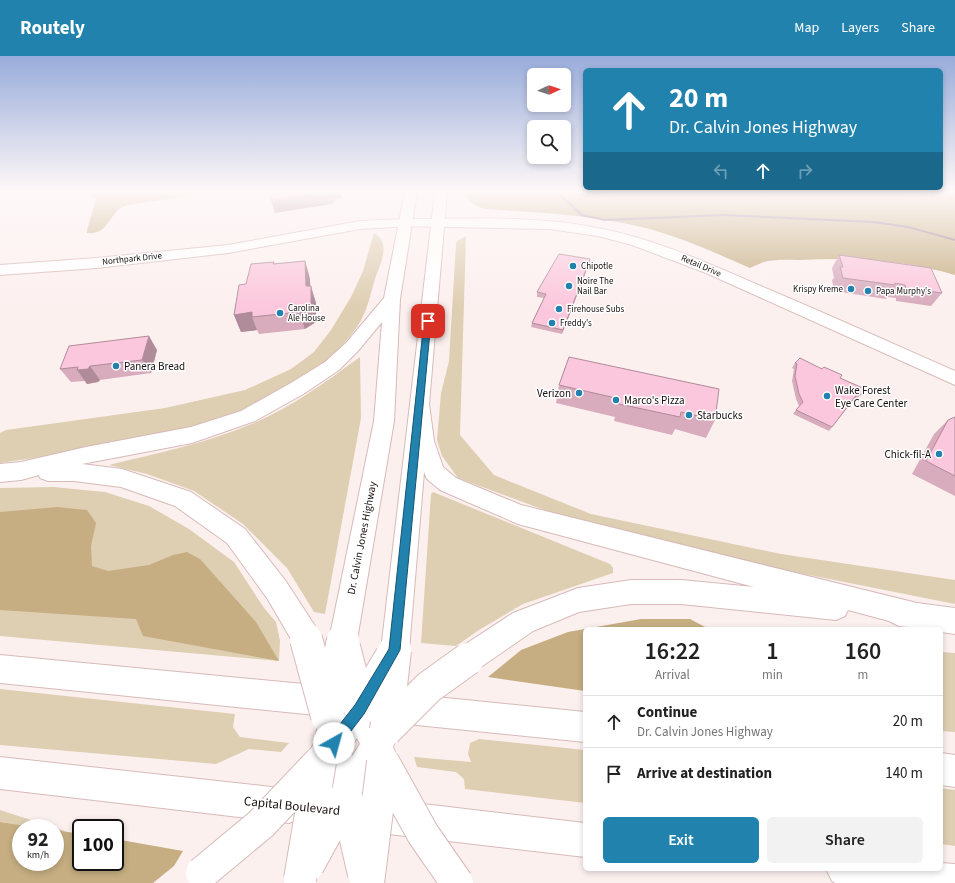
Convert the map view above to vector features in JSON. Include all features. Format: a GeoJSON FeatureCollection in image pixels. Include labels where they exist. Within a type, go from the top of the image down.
{"type":"FeatureCollection","features":[{"type":"Feature","properties":{"kind":"main road","name":"Northpark Drive"},"geometry":{"type":"LineString","coordinates":[[0,270],[96,263],[228,249],[334,231]]}},
{"type":"Feature","properties":{"kind":"main road","name":"Dr. Calvin Jones Highway"},"geometry":{"type":"LineString","coordinates":[[300,881],[327,740],[343,640],[384,421],[392,299],[404,231]]}},
{"type":"Feature","properties":{"kind":"main road"},"geometry":{"type":"LineString","coordinates":[[367,883],[382,746],[395,650],[430,293],[438,231]]}},
{"type":"Feature","properties":{"kind":"main road","name":"Retail Drive"},"geometry":{"type":"LineString","coordinates":[[587,231],[639,241],[680,257],[955,379]]}},
{"type":"Feature","properties":{"kind":"main road"},"geometry":{"type":"LineString","coordinates":[[10,472],[86,455],[192,435],[248,416],[298,388],[332,366],[352,347],[392,299]]}},
{"type":"Feature","properties":{"kind":"main road"},"geometry":{"type":"LineString","coordinates":[[420,405],[423,441],[429,462],[435,473],[448,484],[518,514],[765,578],[913,614]]}},
{"type":"Feature","properties":{"kind":"main road"},"geometry":{"type":"LineString","coordinates":[[10,472],[74,472],[122,478],[183,499],[236,536],[276,589],[304,636],[327,740],[346,796],[367,883]]}},
{"type":"Feature","properties":{"kind":"main road"},"geometry":{"type":"LineString","coordinates":[[300,881],[346,796],[382,746],[429,687],[523,622],[578,600],[631,592],[681,592],[913,614],[955,621]]}},
{"type":"Feature","properties":{"kind":"main road"},"geometry":{"type":"LineString","coordinates":[[343,640],[360,709],[382,746],[423,834],[457,883]]}},
{"type":"Feature","properties":{"kind":"main road"},"geometry":{"type":"LineString","coordinates":[[195,878],[260,824],[327,740],[360,709],[395,650]]}},
{"type":"Feature","properties":{"kind":"main road"},"geometry":{"type":"LineString","coordinates":[[0,669],[583,727]]}},
{"type":"Feature","properties":{"kind":"main road"},"geometry":{"type":"LineString","coordinates":[[943,769],[955,771]]}},
{"type":"Feature","properties":{"kind":"main road","name":"Capital Boulevard"},"geometry":{"type":"LineString","coordinates":[[0,773],[583,840]]}},
{"type":"Feature","properties":{"kind":"main road"},"geometry":{"type":"LineString","coordinates":[[861,871],[955,882]]}},
{"type":"Feature","properties":{"kind":"shaded area"},"geometry":{"type":"Polygon","coordinates":[[[87,231],[100,231],[93,233],[87,233],[87,231]]]}},
{"type":"Feature","properties":{"kind":"shaded area"},"geometry":{"type":"Polygon","coordinates":[[[655,231],[955,231],[955,275],[917,266],[859,259],[777,260],[764,262],[750,268],[719,254],[655,231]]]}},
{"type":"Feature","properties":{"kind":"shaded area"},"geometry":{"type":"Polygon","coordinates":[[[374,233],[379,237],[384,248],[382,260],[363,316],[356,329],[340,348],[308,376],[270,399],[227,417],[182,431],[134,442],[0,463],[0,433],[6,430],[165,408],[245,390],[291,369],[314,352],[331,330],[351,297],[363,271],[374,233]]]}},
{"type":"Feature","properties":{"kind":"shaded area"},"geometry":{"type":"Polygon","coordinates":[[[466,236],[460,435],[494,475],[591,514],[781,554],[955,580],[955,604],[794,572],[745,568],[585,525],[458,478],[442,456],[437,440],[441,393],[449,361],[456,244],[457,241],[466,236]]]}},
{"type":"Feature","properties":{"kind":"shaded area"},"geometry":{"type":"Polygon","coordinates":[[[360,357],[361,418],[325,614],[314,612],[287,568],[243,524],[194,491],[147,474],[109,465],[201,442],[237,430],[268,417],[296,401],[360,357]]]}},
{"type":"Feature","properties":{"kind":"shaded area"},"geometry":{"type":"Polygon","coordinates":[[[53,487],[105,492],[149,506],[189,529],[234,562],[264,608],[276,622],[280,641],[279,661],[0,636],[0,488],[53,487]]]}},
{"type":"Feature","properties":{"kind":"shaded area"},"geometry":{"type":"Polygon","coordinates":[[[433,492],[610,564],[613,568],[613,573],[523,604],[479,630],[456,646],[421,643],[431,494],[433,492]]]}},
{"type":"Feature","properties":{"kind":"shaded area"},"geometry":{"type":"Polygon","coordinates":[[[57,507],[87,510],[96,523],[91,546],[92,566],[108,571],[149,565],[173,555],[187,552],[200,559],[256,622],[279,661],[143,636],[136,619],[0,610],[0,512],[57,507]]]}},
{"type":"Feature","properties":{"kind":"shaded area"},"geometry":{"type":"Polygon","coordinates":[[[641,619],[690,619],[705,627],[596,627],[641,619]]]}},
{"type":"Feature","properties":{"kind":"shaded area"},"geometry":{"type":"Polygon","coordinates":[[[583,629],[583,691],[488,677],[521,650],[568,632],[583,629]]]}},
{"type":"Feature","properties":{"kind":"shaded area"},"geometry":{"type":"Polygon","coordinates":[[[943,652],[955,653],[955,732],[943,731],[943,652]]]}},
{"type":"Feature","properties":{"kind":"shaded area"},"geometry":{"type":"Polygon","coordinates":[[[0,689],[235,714],[233,727],[240,737],[289,743],[281,752],[249,749],[216,764],[0,745],[0,689]]]}},
{"type":"Feature","properties":{"kind":"shaded area"},"geometry":{"type":"Polygon","coordinates":[[[479,739],[583,750],[583,803],[465,789],[464,779],[456,772],[417,767],[414,757],[471,762],[468,754],[470,743],[479,739]]]}},
{"type":"Feature","properties":{"kind":"shaded area"},"geometry":{"type":"Polygon","coordinates":[[[943,788],[955,790],[955,846],[943,844],[943,788]]]}},
{"type":"Feature","properties":{"kind":"shaded area"},"geometry":{"type":"Polygon","coordinates":[[[0,810],[28,819],[12,819],[12,824],[0,822],[0,810]]]}},
{"type":"Feature","properties":{"kind":"shaded area"},"geometry":{"type":"Polygon","coordinates":[[[0,822],[12,824],[12,871],[64,871],[64,831],[72,833],[72,871],[124,871],[124,841],[183,851],[174,866],[153,883],[0,883],[0,822]]]}},
{"type":"Feature","properties":{"kind":"building"},"geometry":{"type":"Polygon","coordinates":[[[559,254],[590,259],[563,330],[532,323],[546,294],[537,292],[559,254]]]}},
{"type":"Feature","properties":{"kind":"building"},"geometry":{"type":"Polygon","coordinates":[[[839,255],[931,268],[942,293],[906,288],[905,285],[895,283],[895,285],[843,278],[840,267],[843,267],[839,255]]]}},
{"type":"Feature","properties":{"kind":"building"},"geometry":{"type":"Polygon","coordinates":[[[305,261],[306,286],[311,286],[311,305],[299,312],[252,317],[252,312],[234,315],[239,285],[246,284],[251,264],[274,262],[273,264],[305,261]]]}},
{"type":"Feature","properties":{"kind":"building"},"geometry":{"type":"Polygon","coordinates":[[[149,336],[142,360],[90,366],[88,369],[77,370],[78,367],[60,369],[69,346],[149,336]]]}},
{"type":"Feature","properties":{"kind":"building"},"geometry":{"type":"Polygon","coordinates":[[[569,357],[719,389],[715,420],[681,412],[680,417],[619,404],[620,399],[559,385],[569,357]]]}},
{"type":"Feature","properties":{"kind":"building","name":"Wake Forest Eye Care Center"},"geometry":{"type":"Polygon","coordinates":[[[800,358],[822,369],[824,367],[842,375],[840,378],[865,389],[861,395],[858,393],[832,427],[796,410],[803,402],[799,394],[795,376],[797,364],[795,363],[800,358]]]}},
{"type":"Feature","properties":{"kind":"building"},"geometry":{"type":"Polygon","coordinates":[[[955,417],[955,476],[926,461],[948,420],[955,417]]]}},
{"type":"Feature","properties":{"kind":"waterway"},"geometry":{"type":"LineString","coordinates":[[921,231],[955,240]]}},
{"type":"Feature","properties":{"kind":"place","name":"Chipotle"},"geometry":{"type":"Point","coordinates":[573,266]}},
{"type":"Feature","properties":{"kind":"place","name":"Noire The Nail Bar"},"geometry":{"type":"Point","coordinates":[569,286]}},
{"type":"Feature","properties":{"kind":"place","name":"Krispy Kreme"},"geometry":{"type":"Point","coordinates":[851,289]}},
{"type":"Feature","properties":{"kind":"place","name":"Papa Murphy's"},"geometry":{"type":"Point","coordinates":[868,291]}},
{"type":"Feature","properties":{"kind":"place","name":"Firehouse Subs"},"geometry":{"type":"Point","coordinates":[559,309]}},
{"type":"Feature","properties":{"kind":"place","name":"Carolina Ale House"},"geometry":{"type":"Point","coordinates":[280,313]}},
{"type":"Feature","properties":{"kind":"place","name":"Freddy's"},"geometry":{"type":"Point","coordinates":[552,323]}},
{"type":"Feature","properties":{"kind":"place","name":"Panera Bread"},"geometry":{"type":"Point","coordinates":[116,366]}},
{"type":"Feature","properties":{"kind":"place","name":"Verizon"},"geometry":{"type":"Point","coordinates":[579,393]}},
{"type":"Feature","properties":{"kind":"place","name":"Wake Forest Eye Care Center"},"geometry":{"type":"Point","coordinates":[827,396]}},
{"type":"Feature","properties":{"kind":"place","name":"Marco's Pizza"},"geometry":{"type":"Point","coordinates":[616,400]}},
{"type":"Feature","properties":{"kind":"place","name":"Starbucks"},"geometry":{"type":"Point","coordinates":[689,415]}},
{"type":"Feature","properties":{"kind":"place","name":"Chick-fil-A"},"geometry":{"type":"Point","coordinates":[939,454]}},
{"type":"Feature","properties":{"kind":"route"},"geometry":{"type":"LineString","coordinates":[[334,743],[360,709],[395,650],[428,321]]}}]}
